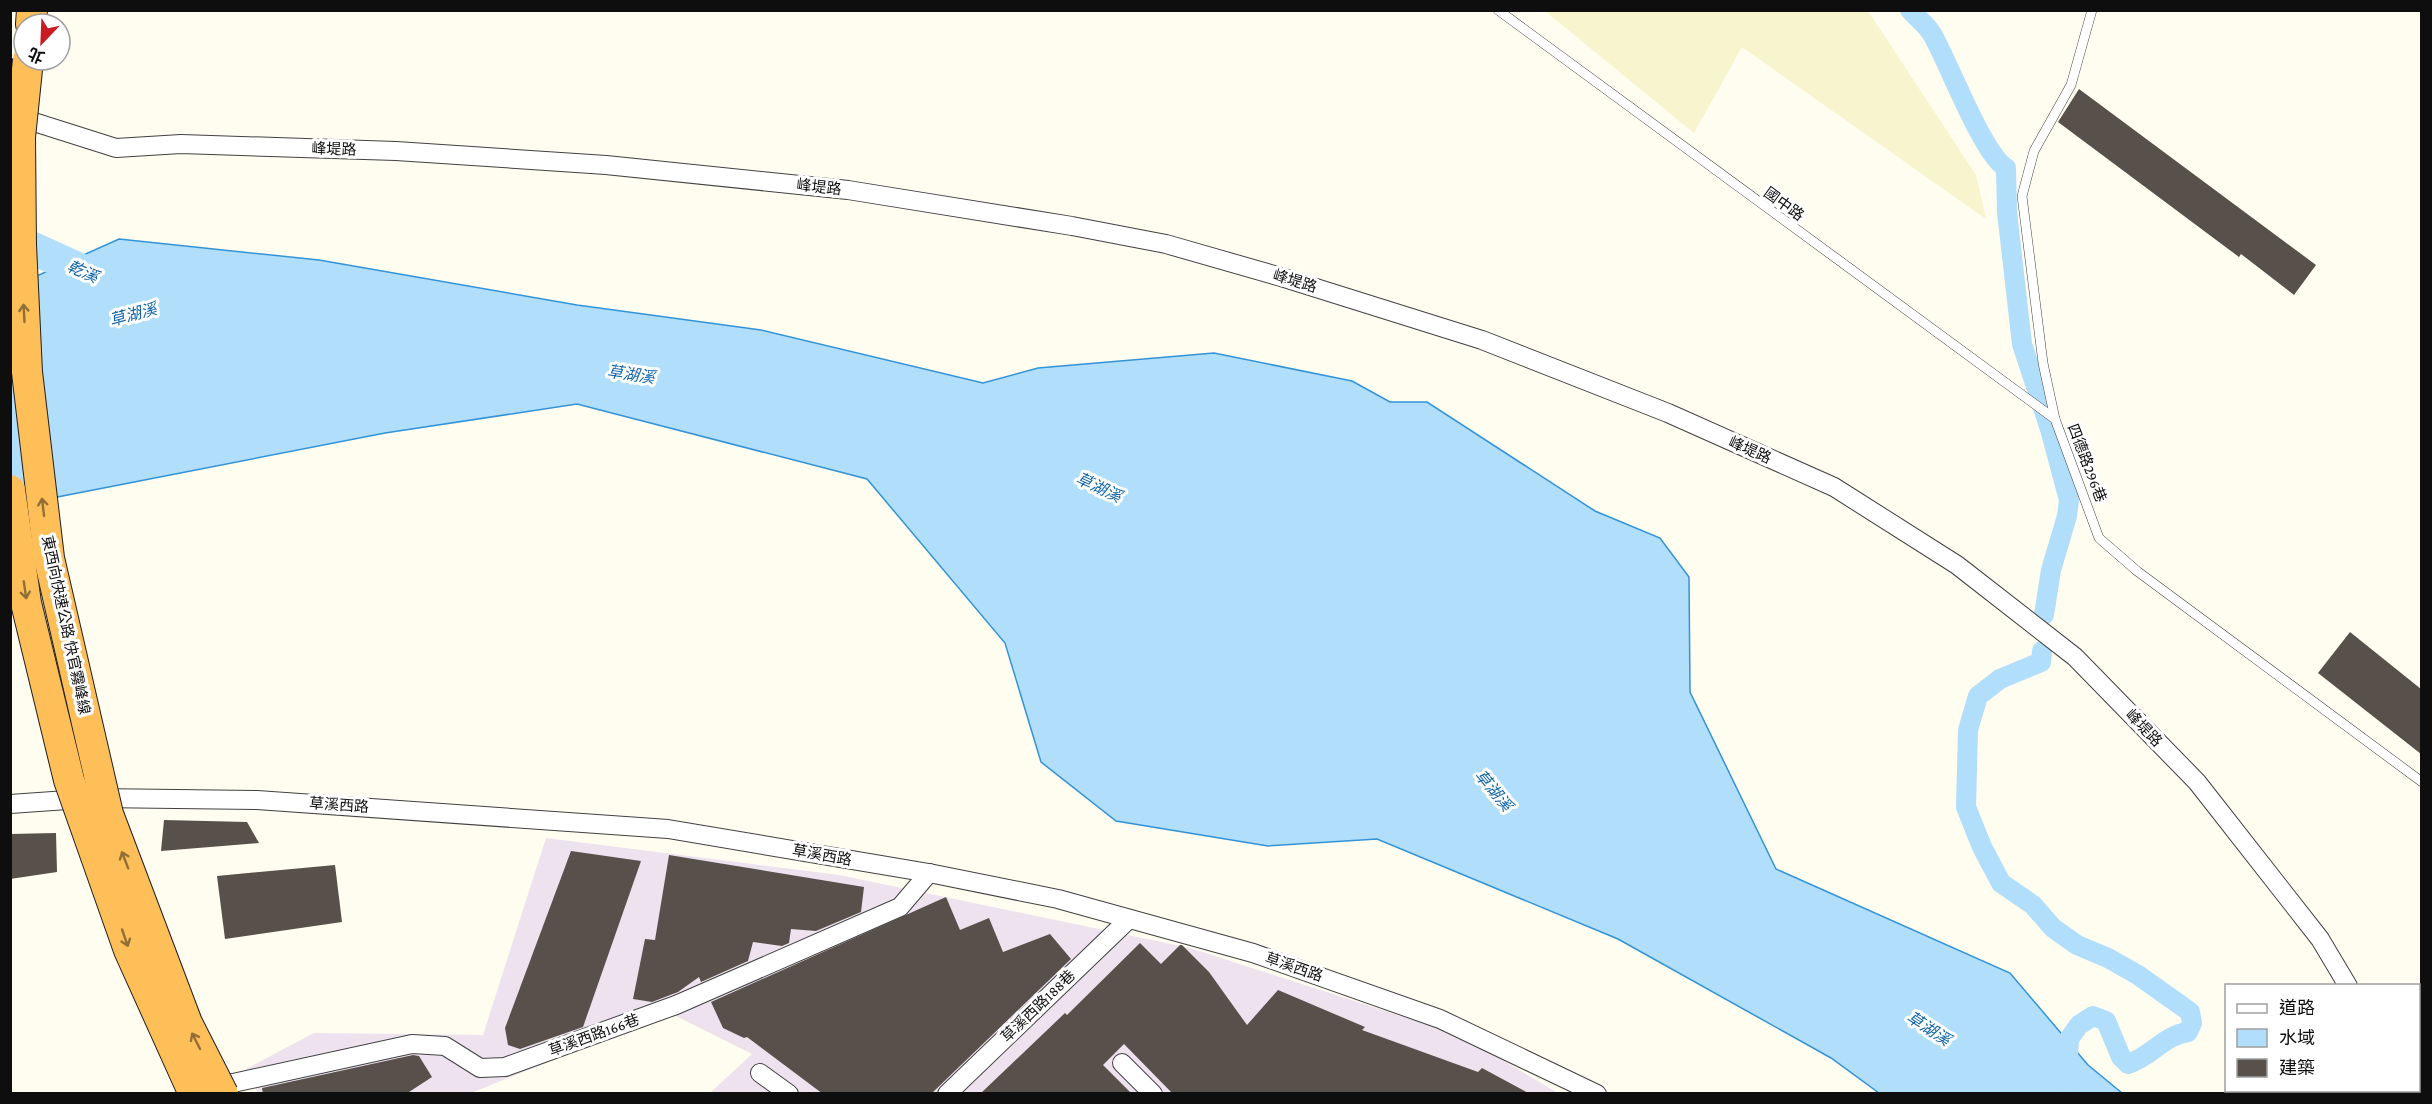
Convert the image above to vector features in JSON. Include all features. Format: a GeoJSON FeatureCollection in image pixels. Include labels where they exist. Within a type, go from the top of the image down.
{"type":"FeatureCollection","features":[{"type":"Feature","properties":{"kind":"highway","name":"東西向快速公路 快官霧峰線"},"geometry":{"type":"LineString","coordinates":[[27,72],[20,137],[21,245],[27,372],[49,558],[108,814],[187,1023],[228,1088]]}},
{"type":"Feature","properties":{"kind":"highway","name":"東西向快速公路 快官霧峰線"},"geometry":{"type":"LineString","coordinates":[[10,490],[26,603],[69,780],[129,950],[194,1094]]}},
{"type":"Feature","properties":{"kind":"street","name":"峰堤路"},"geometry":{"type":"LineString","coordinates":[[10,114],[116,148],[181,144],[396,151],[606,165],[848,190],[1072,226],[1166,244],[1281,277],[1482,340],[1668,413],[1834,488],[1957,565],[2075,657],[2197,782],[2320,939],[2347,984]]}},
{"type":"Feature","properties":{"kind":"street","name":"草溪西路"},"geometry":{"type":"LineString","coordinates":[[10,804],[96,798],[257,800],[668,829],[929,873],[1058,899],[1253,953],[1384,998],[1471,1033],[1597,1094]]}},
{"type":"Feature","properties":{"kind":"street","name":"草溪西路166巷"},"geometry":{"type":"LineString","coordinates":[[228,1088],[412,1044],[445,1046],[480,1068],[506,1067],[676,1005],[900,907],[929,873]]}},
{"type":"Feature","properties":{"kind":"street","name":"草溪西路188巷"},"geometry":{"type":"LineString","coordinates":[[947,1094],[1129,919]]}},
{"type":"Feature","properties":{"kind":"street"},"geometry":{"type":"LineString","coordinates":[[1122,1063],[1153,1094]]}},
{"type":"Feature","properties":{"kind":"street"},"geometry":{"type":"LineString","coordinates":[[760,1073],[789,1094]]}},
{"type":"Feature","properties":{"kind":"lane","name":"國中路"},"geometry":{"type":"LineString","coordinates":[[1498,10],[2054,419]]}},
{"type":"Feature","properties":{"kind":"lane","name":"四德路296巷"},"geometry":{"type":"LineString","coordinates":[[2092,10],[2071,85],[2034,152],[2022,196],[2043,363],[2054,419],[2099,538],[2137,571],[2421,782]]}},
{"type":"Feature","properties":{"kind":"shaded area"},"geometry":{"type":"Polygon","coordinates":[[[1545,11],[1868,11],[1976,175],[1986,219],[1742,47],[1694,133],[1545,11]]]}},
{"type":"Feature","properties":{"kind":"shaded area"},"geometry":{"type":"Polygon","coordinates":[[[546,838],[839,875],[1190,948],[1460,1035],[1558,1093],[710,1093],[752,1054],[670,1013],[471,1093],[258,1093],[246,1069],[314,1033],[483,1035],[546,838]]]}},
{"type":"Feature","properties":{"kind":"water","name":"草湖溪"},"geometry":{"type":"Polygon","coordinates":[[[119,239],[319,260],[577,305],[761,330],[983,383],[1038,368],[1214,353],[1352,381],[1390,402],[1427,402],[1595,511],[1660,538],[1689,577],[1690,692],[1776,869],[2010,973],[2088,1065],[2122,1093],[1879,1093],[1831,1058],[1618,939],[1377,839],[1268,846],[1116,821],[1041,762],[1005,643],[867,479],[577,404],[385,433],[11,506],[10,288],[119,239]]]}},
{"type":"Feature","properties":{"kind":"building"},"geometry":{"type":"Polygon","coordinates":[[[2079,89],[2316,265],[2294,295],[2241,254],[2239,257],[2058,122],[2079,89]]]}},
{"type":"Feature","properties":{"kind":"building"},"geometry":{"type":"Polygon","coordinates":[[[2350,632],[2421,689],[2421,754],[2318,673],[2350,632]]]}},
{"type":"Feature","properties":{"kind":"building"},"geometry":{"type":"Polygon","coordinates":[[[164,820],[247,822],[259,843],[161,851],[164,820]]]}},
{"type":"Feature","properties":{"kind":"building"},"geometry":{"type":"Polygon","coordinates":[[[56,833],[57,872],[10,879],[10,834],[56,833]]]}},
{"type":"Feature","properties":{"kind":"building"},"geometry":{"type":"Polygon","coordinates":[[[571,851],[641,861],[583,1027],[520,1049],[508,1045],[505,1028],[571,851]]]}},
{"type":"Feature","properties":{"kind":"building"},"geometry":{"type":"Polygon","coordinates":[[[669,855],[864,887],[861,912],[816,931],[791,929],[789,943],[782,946],[753,942],[748,961],[701,982],[699,977],[678,992],[652,1002],[633,999],[645,939],[655,940],[669,855]]]}},
{"type":"Feature","properties":{"kind":"building"},"geometry":{"type":"Polygon","coordinates":[[[335,865],[342,922],[225,939],[217,876],[335,865]]]}},
{"type":"Feature","properties":{"kind":"building"},"geometry":{"type":"Polygon","coordinates":[[[946,897],[960,930],[989,918],[1003,952],[1050,934],[1071,959],[931,1094],[823,1094],[747,1037],[744,1038],[723,1028],[711,1002],[946,897]]]}},
{"type":"Feature","properties":{"kind":"building"},"geometry":{"type":"Polygon","coordinates":[[[1140,943],[1161,964],[1182,945],[1209,972],[1247,1025],[1278,990],[1365,1027],[1362,1030],[1478,1072],[1482,1068],[1530,1094],[1173,1094],[1124,1044],[1103,1065],[1132,1094],[980,1094],[1065,1013],[1067,1015],[1140,943]]]}},
{"type":"Feature","properties":{"kind":"building"},"geometry":{"type":"Polygon","coordinates":[[[413,1055],[419,1056],[432,1077],[406,1094],[263,1094],[262,1088],[413,1055]]]}},
{"type":"Feature","properties":{"kind":"waterway"},"geometry":{"type":"LineString","coordinates":[[1910,10],[1932,34],[1977,127],[1987,145],[2006,168],[2007,212],[2022,344],[2050,429],[2069,500],[2067,516],[2051,570],[2044,615]]}},
{"type":"Feature","properties":{"kind":"waterway","name":"乾溪"},"geometry":{"type":"LineString","coordinates":[[10,238],[107,282]]}},
{"type":"Feature","properties":{"kind":"waterway"},"geometry":{"type":"LineString","coordinates":[[2042,651],[2041,662],[2000,679],[1978,696],[1968,730],[1966,807],[1982,847],[2001,883],[2033,905],[2053,928],[2077,945],[2108,958],[2138,975],[2190,1012],[2192,1023],[2188,1032],[2172,1037],[2128,1064],[2121,1057],[2106,1021],[2093,1016],[2079,1025],[2069,1039],[2066,1094]]}}]}
